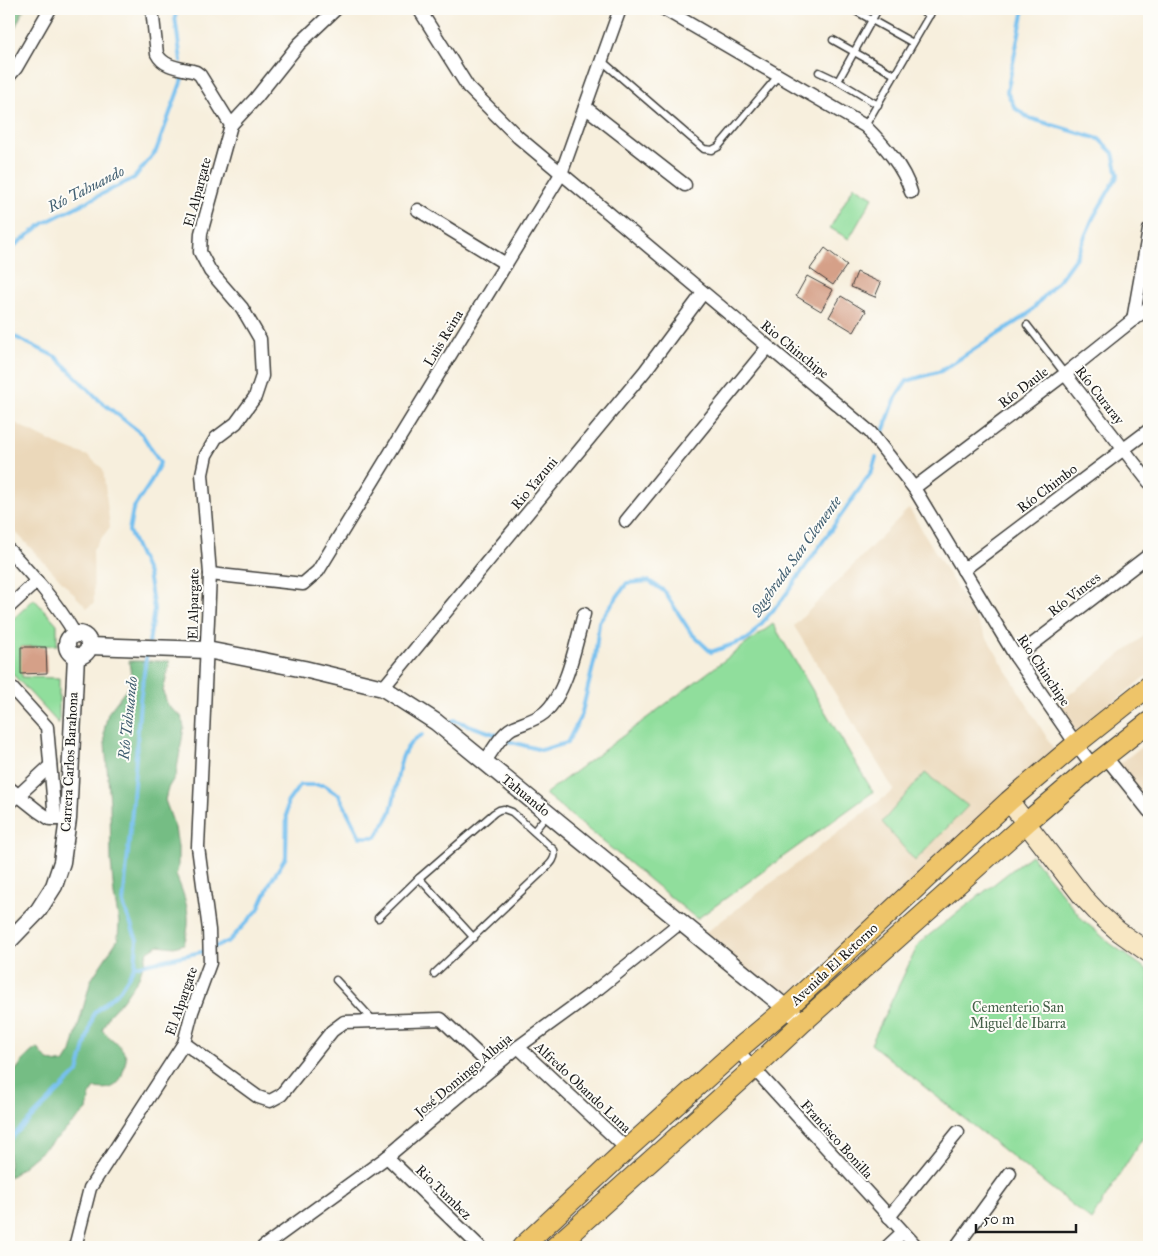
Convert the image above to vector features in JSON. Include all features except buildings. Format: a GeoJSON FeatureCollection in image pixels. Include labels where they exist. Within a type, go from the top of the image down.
{"type":"FeatureCollection","features":[{"type":"Feature","properties":{"kind":"main road","name":"Avenida El Retorno"},"geometry":{"type":"LineString","coordinates":[[522,1247],[627,1149],[737,1050],[787,1008],[1009,801],[1076,744],[1149,686]]}},
{"type":"Feature","properties":{"kind":"main road","name":"Avenida El Retorno"},"geometry":{"type":"LineString","coordinates":[[555,1247],[1026,823],[1099,761],[1149,722]]}},
{"type":"Feature","properties":{"kind":"main road"},"geometry":{"type":"LineString","coordinates":[[1009,801],[1082,897],[1118,931],[1149,953]]}},
{"type":"Feature","properties":{"kind":"street"},"geometry":{"type":"LineString","coordinates":[[9,76],[16,68],[50,9]]}},
{"type":"Feature","properties":{"kind":"street"},"geometry":{"type":"LineString","coordinates":[[152,9],[157,54],[160,60],[164,64],[196,72],[200,75],[231,125],[256,98],[299,44],[336,9]]}},
{"type":"Feature","properties":{"kind":"street","name":"Rio Chinchipe"},"geometry":{"type":"LineString","coordinates":[[419,9],[468,87],[518,138],[870,432],[914,488],[1016,657],[1076,744],[1099,761],[1149,810]]}},
{"type":"Feature","properties":{"kind":"street","name":"Luis Reina"},"geometry":{"type":"LineString","coordinates":[[210,574],[303,584],[318,571],[561,174],[620,9]]}},
{"type":"Feature","properties":{"kind":"street"},"geometry":{"type":"LineString","coordinates":[[664,9],[865,126],[903,174],[911,192]]}},
{"type":"Feature","properties":{"kind":"street"},"geometry":{"type":"LineString","coordinates":[[585,107],[685,185]]}},
{"type":"Feature","properties":{"kind":"street","name":"El Alpargate"},"geometry":{"type":"LineString","coordinates":[[74,1247],[90,1188],[184,1043],[192,1012],[210,963],[209,930],[198,847],[202,650],[210,574],[202,474],[206,455],[216,438],[236,423],[255,397],[262,376],[260,340],[242,308],[210,271],[200,252],[201,232],[231,125]]}},
{"type":"Feature","properties":{"kind":"street"},"geometry":{"type":"LineString","coordinates":[[418,210],[506,264]]}},
{"type":"Feature","properties":{"kind":"street"},"geometry":{"type":"LineString","coordinates":[[1133,320],[1149,230]]}},
{"type":"Feature","properties":{"kind":"street","name":"Rio Yazuni"},"geometry":{"type":"LineString","coordinates":[[383,688],[645,371],[703,293]]}},
{"type":"Feature","properties":{"kind":"street","name":"Río Daule"},"geometry":{"type":"LineString","coordinates":[[914,488],[1065,374],[1149,307]]}},
{"type":"Feature","properties":{"kind":"street"},"geometry":{"type":"LineString","coordinates":[[626,521],[768,347]]}},
{"type":"Feature","properties":{"kind":"street","name":"Río Curaray"},"geometry":{"type":"LineString","coordinates":[[1065,374],[1149,482]]}},
{"type":"Feature","properties":{"kind":"street","name":"Río Chimbo"},"geometry":{"type":"LineString","coordinates":[[963,570],[1149,430]]}},
{"type":"Feature","properties":{"kind":"street"},"geometry":{"type":"LineString","coordinates":[[9,550],[37,581],[66,618],[75,634]]}},
{"type":"Feature","properties":{"kind":"street","name":"Río Vinces"},"geometry":{"type":"LineString","coordinates":[[1016,657],[1149,554]]}},
{"type":"Feature","properties":{"kind":"street"},"geometry":{"type":"LineString","coordinates":[[9,607],[37,581]]}},
{"type":"Feature","properties":{"kind":"street"},"geometry":{"type":"LineString","coordinates":[[485,761],[506,732],[533,720],[544,713],[553,703],[569,669],[584,614]]}},
{"type":"Feature","properties":{"kind":"street"},"geometry":{"type":"LineString","coordinates":[[75,634],[83,635],[89,646],[86,653],[80,656],[70,653],[66,647],[68,640],[75,634]]}},
{"type":"Feature","properties":{"kind":"street","name":"Tahuando"},"geometry":{"type":"LineString","coordinates":[[89,646],[202,650],[304,669],[383,688],[436,722],[803,1022]]}},
{"type":"Feature","properties":{"kind":"street","name":"Carrera Carlos Barahona"},"geometry":{"type":"LineString","coordinates":[[9,940],[38,912],[54,886],[62,862],[62,819],[76,656]]}},
{"type":"Feature","properties":{"kind":"street"},"geometry":{"type":"LineString","coordinates":[[9,685],[47,727],[50,766],[62,819],[50,819],[12,796],[50,766]]}},
{"type":"Feature","properties":{"kind":"street","name":"José Domingo Albuja"},"geometry":{"type":"LineString","coordinates":[[262,1247],[387,1157],[440,1115],[518,1047],[599,988],[681,922]]}},
{"type":"Feature","properties":{"kind":"street"},"geometry":{"type":"LineString","coordinates":[[184,1043],[258,1097],[270,1101],[281,1095],[338,1025],[344,1022],[441,1018],[493,1068]]}},
{"type":"Feature","properties":{"kind":"street","name":"Alfredo Obando Luna"},"geometry":{"type":"LineString","coordinates":[[518,1047],[627,1149]]}},
{"type":"Feature","properties":{"kind":"street","name":"Francisco Bonilla"},"geometry":{"type":"LineString","coordinates":[[737,1050],[888,1218],[917,1247]]}},
{"type":"Feature","properties":{"kind":"street"},"geometry":{"type":"LineString","coordinates":[[888,1218],[958,1132]]}},
{"type":"Feature","properties":{"kind":"street","name":"Rio Tumbez"},"geometry":{"type":"LineString","coordinates":[[387,1157],[480,1247]]}},
{"type":"Feature","properties":{"kind":"street"},"geometry":{"type":"LineString","coordinates":[[956,1247],[1010,1173]]}},
{"type":"Feature","properties":{"kind":"street"},"geometry":{"type":"LineString","coordinates":[[886,1247],[903,1232]]}},
{"type":"Feature","properties":{"kind":"lane"},"geometry":{"type":"LineString","coordinates":[[852,9],[913,43]]}},
{"type":"Feature","properties":{"kind":"lane"},"geometry":{"type":"LineString","coordinates":[[838,81],[878,9]]}},
{"type":"Feature","properties":{"kind":"lane"},"geometry":{"type":"LineString","coordinates":[[865,126],[931,12],[918,9]]}},
{"type":"Feature","properties":{"kind":"lane"},"geometry":{"type":"LineString","coordinates":[[833,40],[895,75]]}},
{"type":"Feature","properties":{"kind":"lane"},"geometry":{"type":"LineString","coordinates":[[602,61],[704,149],[712,150],[718,147],[778,76]]}},
{"type":"Feature","properties":{"kind":"lane"},"geometry":{"type":"LineString","coordinates":[[819,72],[878,105]]}},
{"type":"Feature","properties":{"kind":"lane","name":"Río Curaray"},"geometry":{"type":"LineString","coordinates":[[1027,325],[1065,374]]}},
{"type":"Feature","properties":{"kind":"lane"},"geometry":{"type":"LineString","coordinates":[[378,918],[419,878],[481,823],[499,810],[504,809],[512,812],[534,830],[554,850],[555,858],[474,938],[434,974]]}},
{"type":"Feature","properties":{"kind":"lane"},"geometry":{"type":"LineString","coordinates":[[534,830],[549,813]]}},
{"type":"Feature","properties":{"kind":"lane"},"geometry":{"type":"LineString","coordinates":[[419,878],[474,938]]}},
{"type":"Feature","properties":{"kind":"lane"},"geometry":{"type":"LineString","coordinates":[[336,980],[374,1021]]}},
{"type":"Feature","properties":{"kind":"shaded area"},"geometry":{"type":"Polygon","coordinates":[[[9,420],[56,444],[88,456],[103,469],[110,527],[93,549],[94,603],[87,608],[9,525],[9,420]]]}},
{"type":"Feature","properties":{"kind":"shaded area"},"geometry":{"type":"Polygon","coordinates":[[[909,508],[1056,753],[782,1002],[704,934],[894,790],[794,626],[909,508]]]}},
{"type":"Feature","properties":{"kind":"shaded area"},"geometry":{"type":"Polygon","coordinates":[[[1149,632],[1149,674],[1077,732],[1056,705],[1149,632]]]}},
{"type":"Feature","properties":{"kind":"shaded area"},"geometry":{"type":"Polygon","coordinates":[[[1149,741],[1149,786],[1140,793],[1118,765],[1149,741]]]}},
{"type":"Feature","properties":{"kind":"green space"},"geometry":{"type":"Polygon","coordinates":[[[9,9],[24,9],[9,36],[9,9]]]}},
{"type":"Feature","properties":{"kind":"green space"},"geometry":{"type":"Polygon","coordinates":[[[854,186],[873,197],[849,239],[830,228],[854,186]]]}},
{"type":"Feature","properties":{"kind":"green space"},"geometry":{"type":"Polygon","coordinates":[[[34,599],[57,624],[57,645],[21,647],[22,677],[59,678],[59,724],[9,670],[9,623],[34,599]]]}},
{"type":"Feature","properties":{"kind":"green space"},"geometry":{"type":"Polygon","coordinates":[[[773,624],[873,792],[697,919],[545,794],[773,624]]]}},
{"type":"Feature","properties":{"kind":"green space"},"geometry":{"type":"Polygon","coordinates":[[[129,661],[170,661],[163,691],[168,706],[181,716],[184,727],[176,775],[168,788],[165,800],[175,828],[178,847],[176,875],[187,909],[187,934],[184,944],[174,947],[158,945],[148,951],[139,977],[122,1001],[109,1015],[102,1030],[118,1045],[126,1056],[121,1078],[115,1085],[107,1089],[95,1088],[90,1095],[87,1110],[57,1138],[9,1177],[9,1079],[27,1057],[38,1048],[49,1060],[64,1063],[71,1052],[91,980],[118,939],[119,922],[111,861],[110,803],[104,731],[108,713],[128,687],[131,676],[129,661]]]}},
{"type":"Feature","properties":{"kind":"green space"},"geometry":{"type":"Polygon","coordinates":[[[925,773],[968,806],[915,861],[882,822],[925,773]]]}},
{"type":"Feature","properties":{"kind":"green space","name":"Cementerio San Miguel de Ibarra"},"geometry":{"type":"Polygon","coordinates":[[[1031,855],[1083,920],[1111,944],[1149,971],[1149,1128],[1091,1220],[871,1044],[919,943],[1031,855]]]}},
{"type":"Feature","properties":{"kind":"waterway","name":"Río Tahuando"},"geometry":{"type":"LineString","coordinates":[[177,9],[175,17],[181,61]]}},
{"type":"Feature","properties":{"kind":"waterway","name":"Quebrada San Clemente"},"geometry":{"type":"LineString","coordinates":[[882,434],[896,397],[907,381],[941,371],[1028,314],[1060,279],[1076,257],[1093,218],[1118,175],[1113,153],[1099,139],[1029,118],[1015,108],[1007,92],[1024,9]]}},
{"type":"Feature","properties":{"kind":"waterway","name":"Río Tahuando"},"geometry":{"type":"LineString","coordinates":[[9,250],[44,223],[134,178],[156,151],[182,80]]}},
{"type":"Feature","properties":{"kind":"waterway","name":"Río Tahuando"},"geometry":{"type":"LineString","coordinates":[[9,334],[56,357],[99,400],[142,434],[160,463],[149,485],[133,509],[129,531],[148,574],[154,609],[149,643]]}},
{"type":"Feature","properties":{"kind":"waterway","name":"Quebrada San Clemente"},"geometry":{"type":"LineString","coordinates":[[508,741],[541,750],[567,743],[581,716],[595,658],[599,622],[627,583],[649,581],[664,591],[691,633],[711,652],[748,639],[782,600],[872,471],[876,457]]}},
{"type":"Feature","properties":{"kind":"waterway","name":"Río Tahuando"},"geometry":{"type":"LineString","coordinates":[[9,1140],[78,1072],[94,1013],[120,990],[135,966],[137,940],[123,904],[140,701],[147,652]]}},
{"type":"Feature","properties":{"kind":"waterway","name":"Quebrada San Clemente"},"geometry":{"type":"LineString","coordinates":[[451,722],[454,720],[497,735]]}},
{"type":"Feature","properties":{"kind":"waterway","name":"Quebrada San Clemente"},"geometry":{"type":"LineString","coordinates":[[212,948],[229,941],[258,910],[271,881],[286,857],[287,803],[300,785],[324,785],[339,795],[360,837],[376,837],[390,813],[399,769],[406,749],[422,735]]}},
{"type":"Feature","properties":{"kind":"waterway","name":"Quebrada San Clemente"},"geometry":{"type":"LineString","coordinates":[[135,966],[206,951]]}}]}
